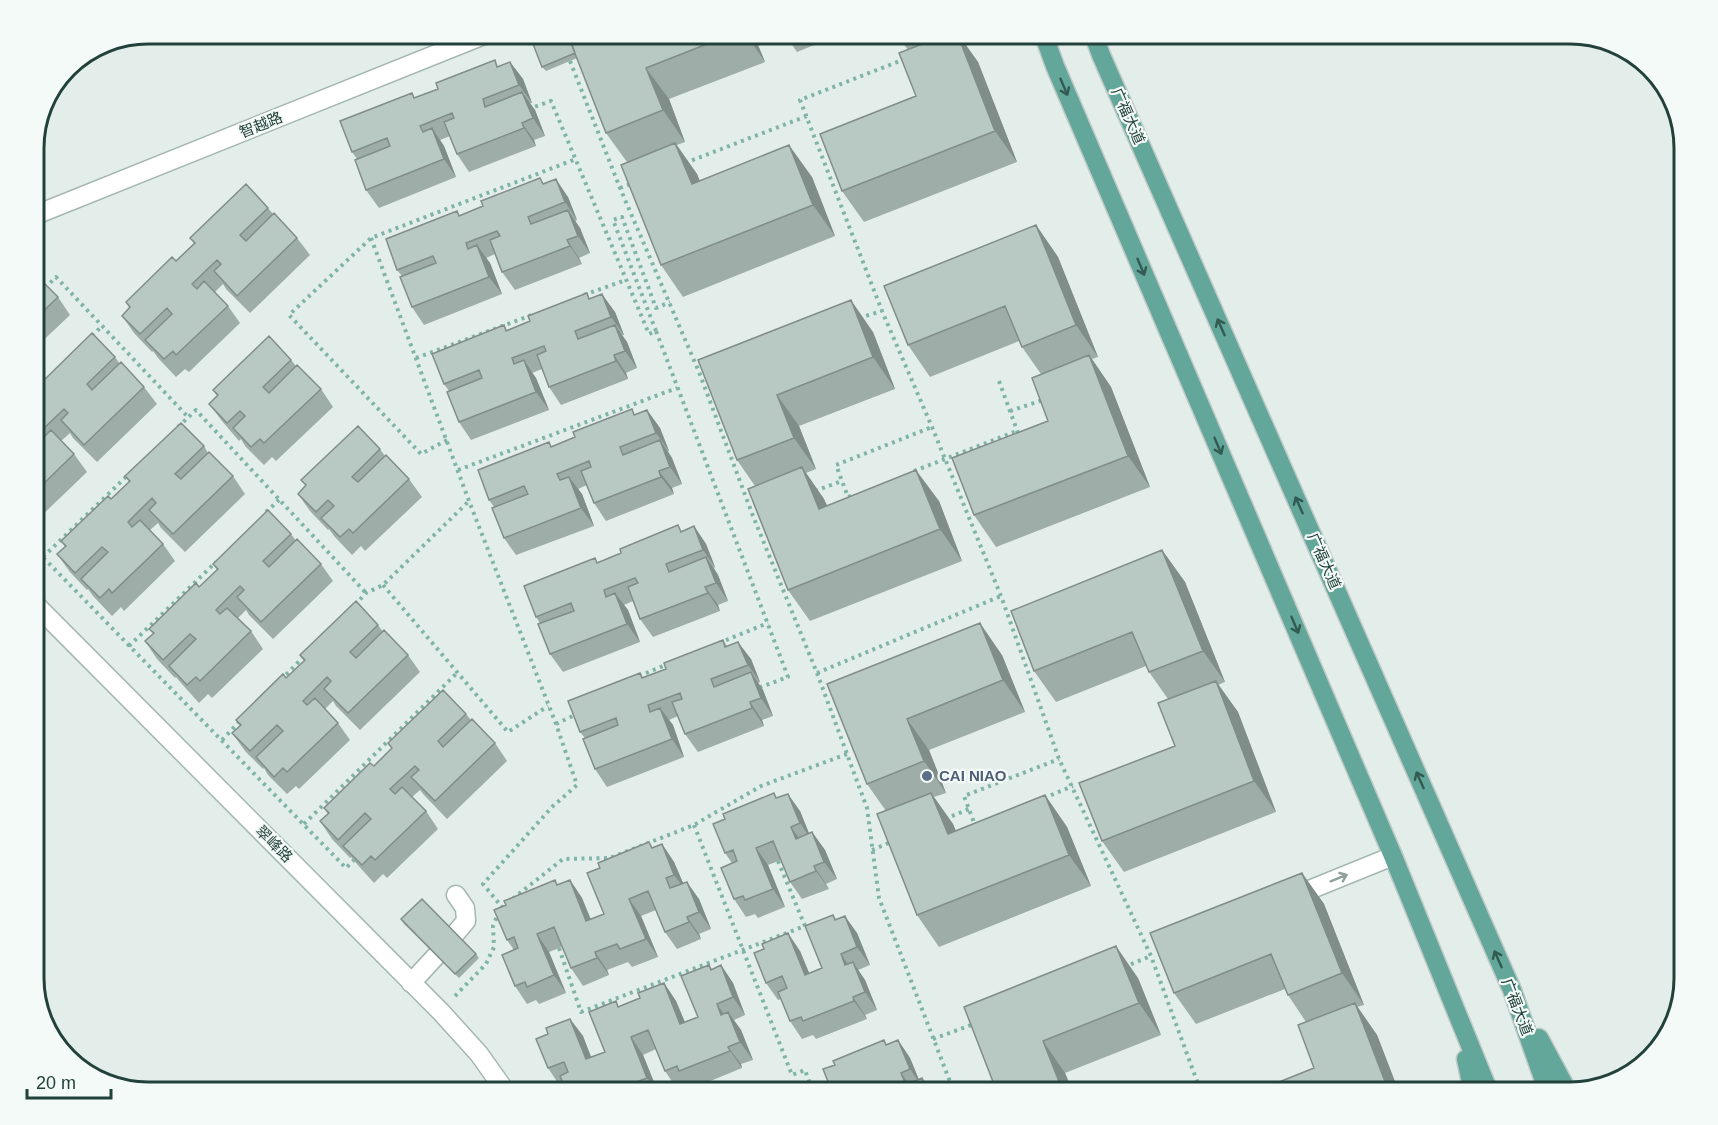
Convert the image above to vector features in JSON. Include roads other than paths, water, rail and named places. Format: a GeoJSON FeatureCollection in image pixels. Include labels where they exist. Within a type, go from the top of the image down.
{"type":"FeatureCollection","features":[{"type":"Feature","properties":{"kind":"main road"},"geometry":{"type":"LineString","coordinates":[[1047,44],[1393,856],[1485,1082]]}},
{"type":"Feature","properties":{"kind":"main road","name":"广福大道"},"geometry":{"type":"LineString","coordinates":[[1097,44],[1512,990],[1544,1082]]}},
{"type":"Feature","properties":{"kind":"main road"},"geometry":{"type":"LineString","coordinates":[[1512,990],[1563,1082]]}},
{"type":"Feature","properties":{"kind":"main road"},"geometry":{"type":"LineString","coordinates":[[1457,1013],[1471,1082]]}},
{"type":"Feature","properties":{"kind":"street","name":"智越路"},"geometry":{"type":"LineString","coordinates":[[44,212],[462,44]]}},
{"type":"Feature","properties":{"kind":"street","name":"翠峰路"},"geometry":{"type":"LineString","coordinates":[[44,613],[441,1012],[479,1054],[499,1082]]}},
{"type":"Feature","properties":{"kind":"street"},"geometry":{"type":"LineString","coordinates":[[1276,903],[1393,856]]}},
{"type":"Feature","properties":{"kind":"street"},"geometry":{"type":"LineString","coordinates":[[455,934],[466,921],[465,909],[456,895]]}},
{"type":"Feature","properties":{"kind":"street"},"geometry":{"type":"LineString","coordinates":[[411,983],[436,956]]}},
{"type":"Feature","properties":{"kind":"place","name":"CAI NIAO"},"geometry":{"type":"Point","coordinates":[927,776]}}]}
